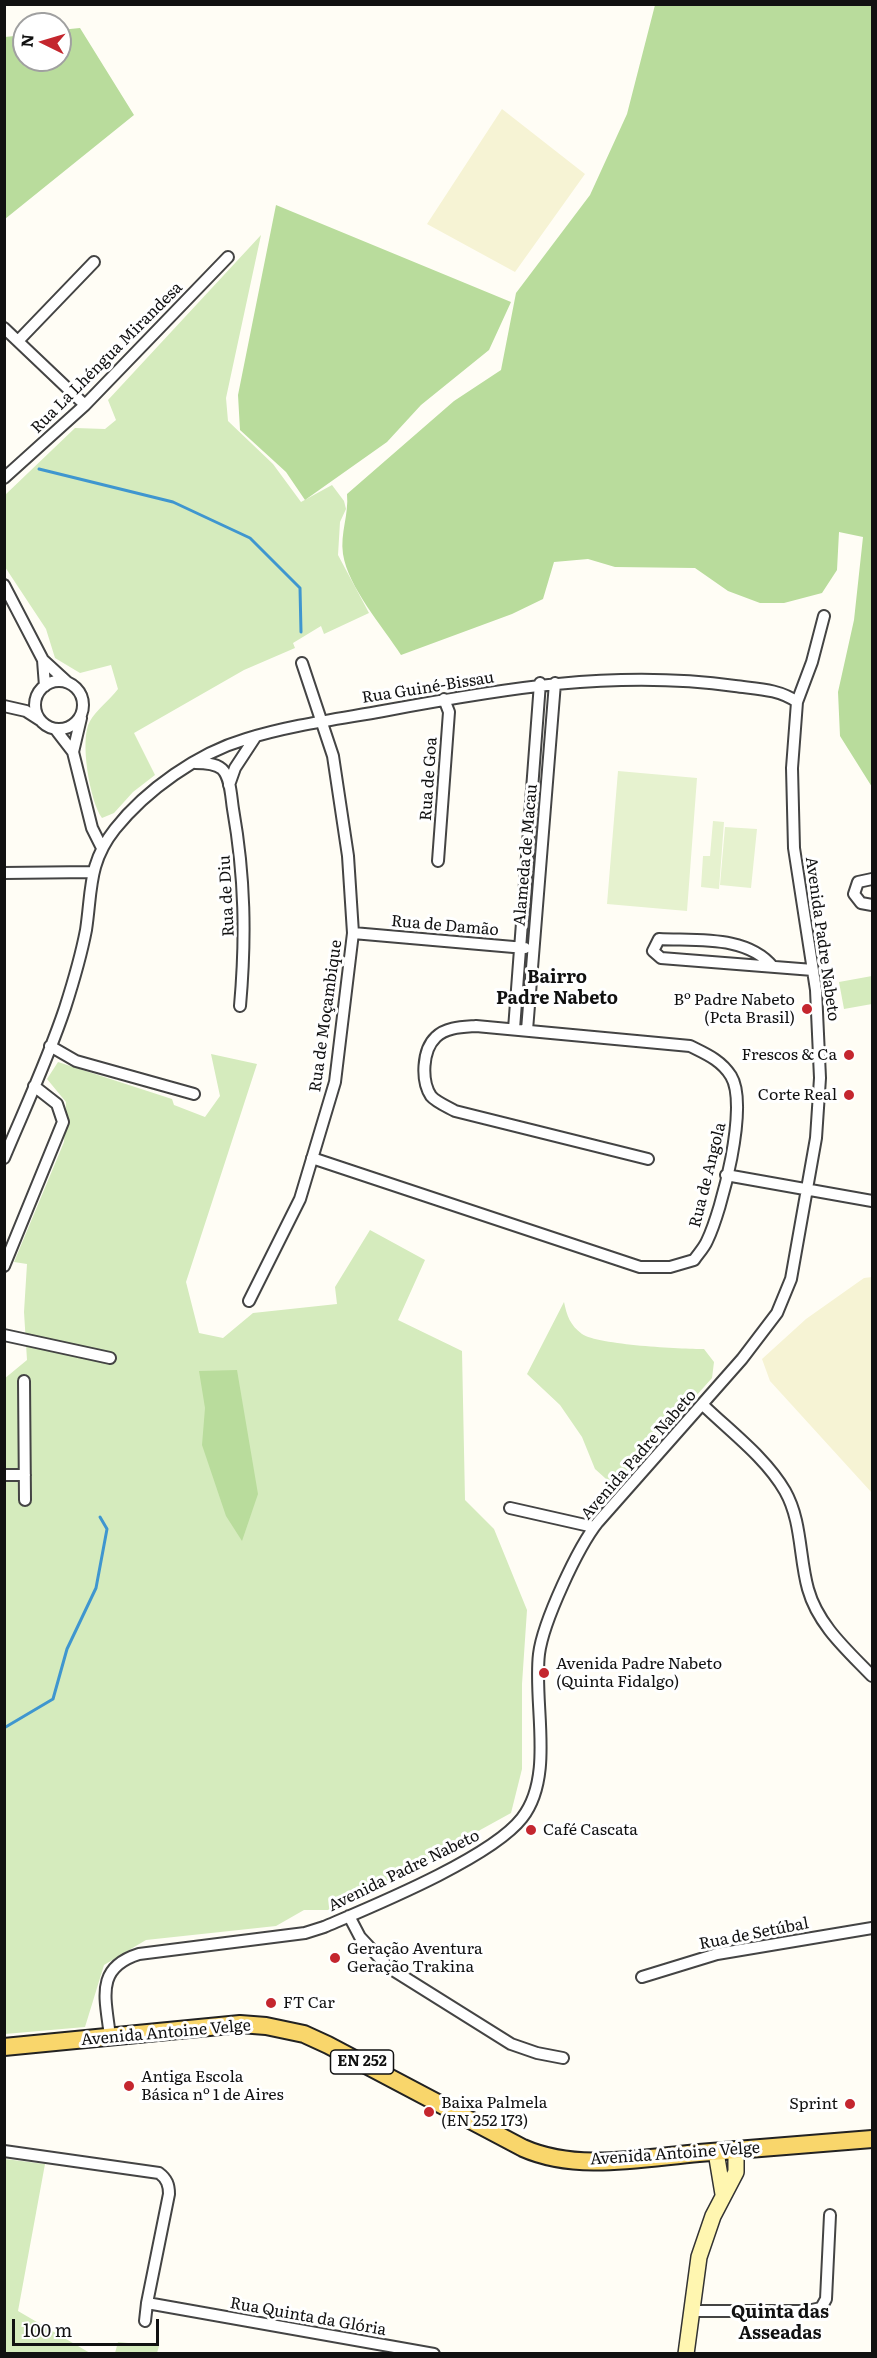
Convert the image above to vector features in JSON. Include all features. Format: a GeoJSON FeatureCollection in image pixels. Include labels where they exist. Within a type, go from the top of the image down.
{"type":"FeatureCollection","features":[{"type":"Feature","properties":{"kind":"main road","name":"Avenida Antoine Velge"},"geometry":{"type":"LineString","coordinates":[[4,2047],[212,2026],[266,2026],[304,2034],[328,2044],[539,2155],[595,2161],[873,2139]]}},
{"type":"Feature","properties":{"kind":"street","name":"Rua La Lhéngua Mirandesa"},"geometry":{"type":"LineString","coordinates":[[4,478],[85,405],[228,257]]}},
{"type":"Feature","properties":{"kind":"street"},"geometry":{"type":"LineString","coordinates":[[18,341],[94,262]]}},
{"type":"Feature","properties":{"kind":"street"},"geometry":{"type":"LineString","coordinates":[[4,328],[85,405]]}},
{"type":"Feature","properties":{"kind":"street"},"geometry":{"type":"LineString","coordinates":[[4,585],[43,660],[79,690],[83,699],[73,752]]}},
{"type":"Feature","properties":{"kind":"street","name":"Avenida Padre Nabeto"},"geometry":{"type":"LineString","coordinates":[[110,2037],[106,1995],[108,1976],[124,1959],[139,1954],[305,1933],[349,1916],[478,1853],[514,1827],[536,1794],[540,1773],[537,1698],[540,1646],[549,1620],[594,1527],[703,1405],[769,1325],[786,1296],[791,1279],[816,1138],[820,1078],[819,1021],[791,821],[797,702],[812,662],[824,616]]}},
{"type":"Feature","properties":{"kind":"street"},"geometry":{"type":"LineString","coordinates":[[43,660],[45,686]]}},
{"type":"Feature","properties":{"kind":"street","name":"Rua de Moçambique"},"geometry":{"type":"LineString","coordinates":[[249,1301],[300,1198],[335,1082],[353,933],[348,856],[333,756],[303,663]]}},
{"type":"Feature","properties":{"kind":"street","name":"Rua Guiné-Bissau"},"geometry":{"type":"LineString","coordinates":[[4,1158],[65,1008],[86,932],[92,872],[102,848],[147,794],[195,762],[244,739],[256,736],[444,699],[540,683],[612,679],[696,681],[786,694],[797,702]]}},
{"type":"Feature","properties":{"kind":"street"},"geometry":{"type":"LineString","coordinates":[[8,706],[37,696],[45,686],[53,682],[67,682]]}},
{"type":"Feature","properties":{"kind":"street","name":"Alameda de Macau"},"geometry":{"type":"LineString","coordinates":[[514,1029],[540,683]]}},
{"type":"Feature","properties":{"kind":"street","name":"Alameda de Macau"},"geometry":{"type":"LineString","coordinates":[[527,1030],[555,683]]}},
{"type":"Feature","properties":{"kind":"street"},"geometry":{"type":"LineString","coordinates":[[37,696],[36,712],[40,720]]}},
{"type":"Feature","properties":{"kind":"street","name":"Rua de Goa"},"geometry":{"type":"LineString","coordinates":[[438,861],[449,712],[444,699]]}},
{"type":"Feature","properties":{"kind":"street"},"geometry":{"type":"LineString","coordinates":[[8,706],[56,730],[73,752],[92,828],[102,848]]}},
{"type":"Feature","properties":{"kind":"street"},"geometry":{"type":"LineString","coordinates":[[56,730],[66,729],[81,717]]}},
{"type":"Feature","properties":{"kind":"street"},"geometry":{"type":"LineString","coordinates":[[229,784],[235,768],[256,736]]}},
{"type":"Feature","properties":{"kind":"street"},"geometry":{"type":"LineString","coordinates":[[195,762],[212,764],[222,769],[229,784]]}},
{"type":"Feature","properties":{"kind":"street","name":"Rua de Diu"},"geometry":{"type":"LineString","coordinates":[[229,784],[243,863],[245,944],[240,1006]]}},
{"type":"Feature","properties":{"kind":"street"},"geometry":{"type":"LineString","coordinates":[[4,873],[92,872]]}},
{"type":"Feature","properties":{"kind":"street"},"geometry":{"type":"LineString","coordinates":[[873,879],[858,882],[854,894],[861,903],[873,904]]}},
{"type":"Feature","properties":{"kind":"street","name":"Rua de Damão"},"geometry":{"type":"LineString","coordinates":[[353,933],[534,949]]}},
{"type":"Feature","properties":{"kind":"street"},"geometry":{"type":"LineString","coordinates":[[773,968],[762,954],[730,943],[658,939],[653,951],[661,958],[773,968],[813,970]]}},
{"type":"Feature","properties":{"kind":"street","name":"Rua de Angola"},"geometry":{"type":"LineString","coordinates":[[312,1158],[640,1267],[670,1267],[694,1260],[707,1241],[735,1137],[738,1101],[731,1076],[716,1058],[690,1046],[476,1026],[454,1028],[436,1037],[427,1052],[424,1070],[426,1085],[432,1098],[455,1111],[648,1159]]}},
{"type":"Feature","properties":{"kind":"street"},"geometry":{"type":"LineString","coordinates":[[50,1046],[76,1061],[194,1094]]}},
{"type":"Feature","properties":{"kind":"street"},"geometry":{"type":"LineString","coordinates":[[4,1266],[63,1122],[57,1104],[34,1086]]}},
{"type":"Feature","properties":{"kind":"street"},"geometry":{"type":"LineString","coordinates":[[726,1175],[873,1201]]}},
{"type":"Feature","properties":{"kind":"street"},"geometry":{"type":"LineString","coordinates":[[4,1335],[110,1358]]}},
{"type":"Feature","properties":{"kind":"street"},"geometry":{"type":"LineString","coordinates":[[24,1381],[25,1500]]}},
{"type":"Feature","properties":{"kind":"street"},"geometry":{"type":"LineString","coordinates":[[703,1405],[766,1466],[785,1492],[794,1514],[804,1575],[813,1604],[838,1640],[873,1676]]}},
{"type":"Feature","properties":{"kind":"street"},"geometry":{"type":"LineString","coordinates":[[4,1474],[25,1475]]}},
{"type":"Feature","properties":{"kind":"street"},"geometry":{"type":"LineString","coordinates":[[510,1508],[594,1527]]}},
{"type":"Feature","properties":{"kind":"street"},"geometry":{"type":"LineString","coordinates":[[349,1916],[360,1937],[388,1967],[512,2044],[537,2053],[563,2058]]}},
{"type":"Feature","properties":{"kind":"street","name":"Rua de Setúbal"},"geometry":{"type":"LineString","coordinates":[[642,1977],[717,1954],[873,1928]]}},
{"type":"Feature","properties":{"kind":"street"},"geometry":{"type":"LineString","coordinates":[[686,2354],[699,2257],[723,2194],[736,2172],[736,2150]]}},
{"type":"Feature","properties":{"kind":"street"},"geometry":{"type":"LineString","coordinates":[[4,2151],[159,2173],[163,2176],[168,2184],[169,2194],[147,2304],[146,2321]]}},
{"type":"Feature","properties":{"kind":"street"},"geometry":{"type":"LineString","coordinates":[[717,2152],[723,2194]]}},
{"type":"Feature","properties":{"kind":"street"},"geometry":{"type":"LineString","coordinates":[[690,2311],[807,2311],[821,2308],[826,2299],[830,2215]]}},
{"type":"Feature","properties":{"kind":"street","name":"Rua Quinta da Glória"},"geometry":{"type":"LineString","coordinates":[[147,2304],[434,2354]]}},
{"type":"Feature","properties":{"kind":"shaded area"},"geometry":{"type":"Polygon","coordinates":[[[502,109],[585,174],[515,272],[427,224],[502,109]]]}},
{"type":"Feature","properties":{"kind":"shaded area"},"geometry":{"type":"Polygon","coordinates":[[[872,1277],[872,1493],[770,1381],[762,1359],[806,1319],[864,1278],[872,1277]]]}},
{"type":"Feature","properties":{"kind":"green space"},"geometry":{"type":"Polygon","coordinates":[[[655,5],[872,5],[872,787],[840,736],[838,692],[854,620],[863,537],[839,532],[837,570],[822,593],[784,603],[760,603],[728,591],[695,568],[615,567],[588,559],[554,562],[543,599],[512,614],[401,655],[367,606],[346,567],[342,546],[347,494],[454,401],[501,370],[516,293],[590,195],[627,114],[655,5]]]}},
{"type":"Feature","properties":{"kind":"green space"},"geometry":{"type":"Polygon","coordinates":[[[80,28],[134,115],[5,219],[5,37],[12,36],[12,72],[72,72],[72,29],[80,28]]]}},
{"type":"Feature","properties":{"kind":"green space"},"geometry":{"type":"Polygon","coordinates":[[[276,205],[511,302],[489,350],[421,405],[387,442],[305,500],[286,472],[240,430],[238,395],[276,205]]]}},
{"type":"Feature","properties":{"kind":"green space"},"geometry":{"type":"Polygon","coordinates":[[[261,235],[226,398],[228,421],[273,464],[301,502],[332,485],[344,501],[346,509],[340,522],[338,555],[369,613],[324,634],[321,626],[293,643],[295,648],[244,670],[134,733],[155,775],[133,792],[114,813],[102,818],[90,785],[86,742],[90,721],[118,689],[111,665],[80,673],[55,658],[46,629],[5,567],[5,495],[75,428],[105,429],[116,420],[108,400],[261,235]]]}},
{"type":"Feature","properties":{"kind":"green space"},"geometry":{"type":"Polygon","coordinates":[[[618,771],[697,778],[687,911],[607,904],[618,771]]]}},
{"type":"Feature","properties":{"kind":"green space"},"geometry":{"type":"Polygon","coordinates":[[[713,821],[724,822],[719,889],[701,887],[703,856],[710,856],[713,821]]]}},
{"type":"Feature","properties":{"kind":"green space"},"geometry":{"type":"Polygon","coordinates":[[[725,827],[757,829],[751,888],[720,885],[725,827]]]}},
{"type":"Feature","properties":{"kind":"green space"},"geometry":{"type":"Polygon","coordinates":[[[872,976],[872,1004],[844,1009],[839,982],[872,976]]]}},
{"type":"Feature","properties":{"kind":"green space"},"geometry":{"type":"Polygon","coordinates":[[[211,1054],[257,1064],[186,1282],[199,1333],[223,1338],[253,1313],[337,1304],[335,1287],[370,1230],[425,1260],[398,1320],[462,1351],[465,1500],[494,1529],[527,1610],[522,1684],[522,1769],[511,1813],[335,1910],[304,1910],[276,1926],[146,1940],[104,1965],[85,2027],[5,2034],[4,1379],[27,1360],[24,1312],[27,1264],[14,1262],[64,1142],[66,1102],[47,1079],[58,1062],[172,1099],[174,1105],[205,1117],[220,1096],[211,1054]]]}},
{"type":"Feature","properties":{"kind":"green space"},"geometry":{"type":"Polygon","coordinates":[[[564,1302],[572,1324],[582,1334],[591,1338],[641,1346],[704,1349],[714,1362],[712,1378],[615,1487],[595,1469],[582,1437],[560,1405],[527,1374],[564,1302]]]}},
{"type":"Feature","properties":{"kind":"green space"},"geometry":{"type":"Polygon","coordinates":[[[237,1370],[258,1494],[242,1541],[226,1516],[202,1445],[205,1408],[199,1371],[237,1370]]]}},
{"type":"Feature","properties":{"kind":"green space"},"geometry":{"type":"Polygon","coordinates":[[[5,2159],[45,2164],[18,2311],[90,2353],[5,2353],[5,2159]]]}},
{"type":"Feature","properties":{"kind":"green space"},"geometry":{"type":"Polygon","coordinates":[[[118,2342],[159,2346],[157,2353],[115,2353],[118,2342]]]}},
{"type":"Feature","properties":{"kind":"waterway"},"geometry":{"type":"LineString","coordinates":[[39,469],[173,502],[250,538],[300,588],[301,632]]}},
{"type":"Feature","properties":{"kind":"waterway"},"geometry":{"type":"LineString","coordinates":[[4,1728],[53,1699],[67,1649],[96,1588],[107,1529],[100,1517]]}},
{"type":"Feature","properties":{"kind":"place","name":"Bº Padre Nabeto (Pcta Brasil)"},"geometry":{"type":"Point","coordinates":[807,1009]}},
{"type":"Feature","properties":{"kind":"place","name":"Frescos & Ca"},"geometry":{"type":"Point","coordinates":[849,1055]}},
{"type":"Feature","properties":{"kind":"place","name":"Corte Real"},"geometry":{"type":"Point","coordinates":[849,1095]}},
{"type":"Feature","properties":{"kind":"place","name":"Avenida Padre Nabeto (Quinta Fidalgo)"},"geometry":{"type":"Point","coordinates":[544,1673]}},
{"type":"Feature","properties":{"kind":"place","name":"Café Cascata"},"geometry":{"type":"Point","coordinates":[531,1830]}},
{"type":"Feature","properties":{"kind":"place","name":"Geração Aventura Geração Trakina"},"geometry":{"type":"Point","coordinates":[335,1958]}},
{"type":"Feature","properties":{"kind":"place","name":"FT Car"},"geometry":{"type":"Point","coordinates":[271,2003]}},
{"type":"Feature","properties":{"kind":"place","name":"Antiga Escola Básica nº 1 de Aires"},"geometry":{"type":"Point","coordinates":[129,2086]}},
{"type":"Feature","properties":{"kind":"place","name":"Sprint"},"geometry":{"type":"Point","coordinates":[850,2104]}},
{"type":"Feature","properties":{"kind":"place","name":"Baixa Palmela (EN 252 173)"},"geometry":{"type":"Point","coordinates":[429,2112]}},
{"type":"Feature","properties":{"kind":"district","name":"Bairro Padre Nabeto"},"geometry":{"type":"Point","coordinates":[557,988]}},
{"type":"Feature","properties":{"kind":"district","name":"Quinta das Asseadas"},"geometry":{"type":"Point","coordinates":[780,2323]}}]}
